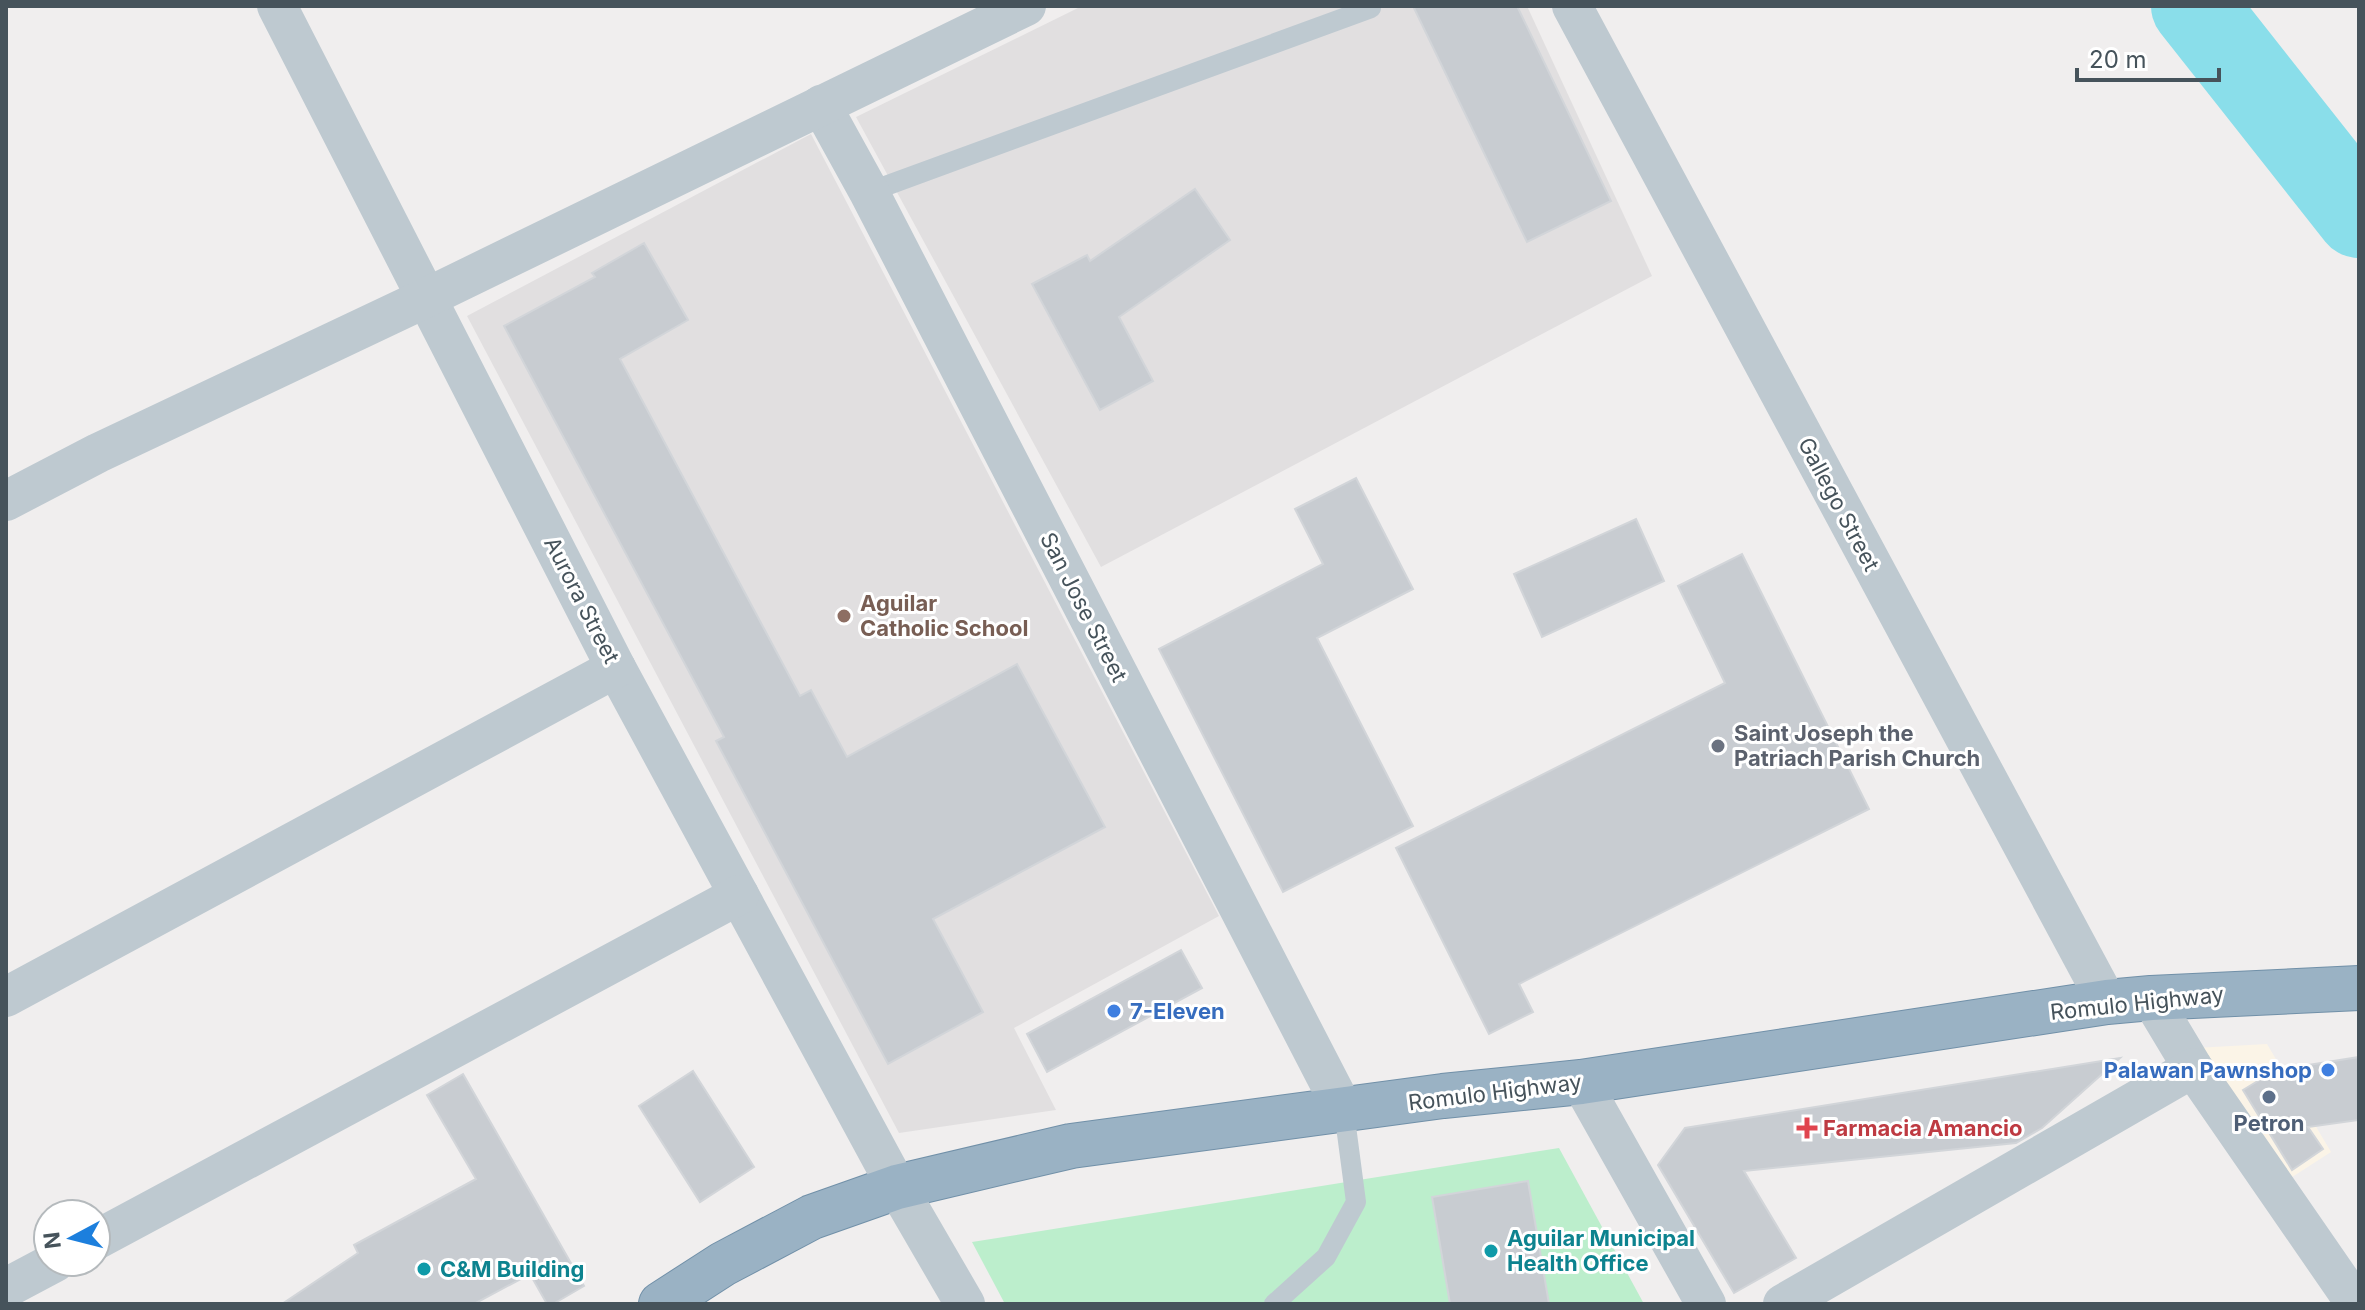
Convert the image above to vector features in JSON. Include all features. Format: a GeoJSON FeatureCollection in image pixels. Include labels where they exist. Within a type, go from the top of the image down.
{"type":"FeatureCollection","features":[{"type":"Feature","properties":{"kind":"highway","name":"Romulo Highway"},"geometry":{"type":"LineString","coordinates":[[661,1304],[723,1264],[812,1217],[897,1187],[1071,1146],[1443,1096],[1581,1082],[2107,1002],[2359,988]]}},
{"type":"Feature","properties":{"kind":"street","name":"Aurora Street"},"geometry":{"type":"LineString","coordinates":[[277,6],[616,668],[897,1187],[965,1304]]}},
{"type":"Feature","properties":{"kind":"street","name":"Gallego Street"},"geometry":{"type":"LineString","coordinates":[[1572,6],[2107,1002]]}},
{"type":"Feature","properties":{"kind":"street"},"geometry":{"type":"LineString","coordinates":[[6,501],[98,453],[428,297],[821,105],[1006,11]]}},
{"type":"Feature","properties":{"kind":"street","name":"San Jose Street"},"geometry":{"type":"LineString","coordinates":[[821,105],[869,192],[1344,1111]]}},
{"type":"Feature","properties":{"kind":"street"},"geometry":{"type":"LineString","coordinates":[[6,997],[616,668]]}},
{"type":"Feature","properties":{"kind":"street"},"geometry":{"type":"LineString","coordinates":[[112,1231],[739,895]]}},
{"type":"Feature","properties":{"kind":"street"},"geometry":{"type":"LineString","coordinates":[[2151,998],[2193,1068],[2356,1304]]}},
{"type":"Feature","properties":{"kind":"street"},"geometry":{"type":"LineString","coordinates":[[1783,1304],[2193,1068]]}},
{"type":"Feature","properties":{"kind":"street"},"geometry":{"type":"LineString","coordinates":[[1581,1082],[1706,1304]]}},
{"type":"Feature","properties":{"kind":"street"},"geometry":{"type":"LineString","coordinates":[[6,1288],[32,1274]]}},
{"type":"Feature","properties":{"kind":"lane"},"geometry":{"type":"LineString","coordinates":[[869,192],[1371,8]]}},
{"type":"Feature","properties":{"kind":"lane"},"geometry":{"type":"LineString","coordinates":[[1274,1304],[1326,1257],[1356,1202],[1344,1111]]}},
{"type":"Feature","properties":{"kind":"shaded area"},"geometry":{"type":"Polygon","coordinates":[[[1082,6],[1527,6],[1652,276],[1101,567],[856,117],[1082,6]]]}},
{"type":"Feature","properties":{"kind":"shaded area","name":"Aguilar Catholic School"},"geometry":{"type":"Polygon","coordinates":[[[811,134],[1219,916],[1014,1028],[1056,1110],[899,1133],[467,316],[811,134]]]}},
{"type":"Feature","properties":{"kind":"shaded area"},"geometry":{"type":"Polygon","coordinates":[[[2267,1044],[2331,1152],[2283,1183],[2195,1048],[2267,1044]]]}},
{"type":"Feature","properties":{"kind":"green space"},"geometry":{"type":"Polygon","coordinates":[[[1559,1148],[1644,1304],[1005,1304],[972,1242],[1559,1148]]]}},
{"type":"Feature","properties":{"kind":"building"},"geometry":{"type":"Polygon","coordinates":[[[1413,6],[1517,6],[1611,201],[1527,242],[1413,6]]]}},
{"type":"Feature","properties":{"kind":"building"},"geometry":{"type":"Polygon","coordinates":[[[1195,189],[1230,240],[1119,317],[1153,381],[1100,410],[1032,284],[1087,255],[1090,261],[1195,189]]]}},
{"type":"Feature","properties":{"kind":"building"},"geometry":{"type":"Polygon","coordinates":[[[644,243],[688,320],[620,359],[800,696],[811,690],[847,757],[1017,664],[1105,827],[933,919],[983,1012],[888,1064],[716,741],[724,737],[504,326],[595,277],[592,273],[644,243]]]}},
{"type":"Feature","properties":{"kind":"building"},"geometry":{"type":"Polygon","coordinates":[[[1356,478],[1413,589],[1317,638],[1413,826],[1283,892],[1159,649],[1323,564],[1295,509],[1356,478]]]}},
{"type":"Feature","properties":{"kind":"building"},"geometry":{"type":"Polygon","coordinates":[[[1636,519],[1664,581],[1542,637],[1514,574],[1636,519]]]}},
{"type":"Feature","properties":{"kind":"building","name":"Saint Joseph the Patriach Parish Church"},"geometry":{"type":"Polygon","coordinates":[[[1742,554],[1869,809],[1519,984],[1533,1012],[1489,1034],[1396,848],[1725,683],[1678,586],[1742,554]]]}},
{"type":"Feature","properties":{"kind":"building","name":"7-Eleven"},"geometry":{"type":"Polygon","coordinates":[[[1181,950],[1202,988],[1047,1072],[1027,1034],[1181,950]]]}},
{"type":"Feature","properties":{"kind":"building"},"geometry":{"type":"Polygon","coordinates":[[[2359,1057],[2359,1120],[2308,1127],[2323,1149],[2292,1170],[2243,1090],[2276,1070],[2359,1057]]]}},
{"type":"Feature","properties":{"kind":"building"},"geometry":{"type":"Polygon","coordinates":[[[2120,1058],[2042,1128],[2016,1143],[1744,1171],[1796,1258],[1734,1293],[1658,1165],[1685,1128],[2120,1058]]]}},
{"type":"Feature","properties":{"kind":"building"},"geometry":{"type":"Polygon","coordinates":[[[693,1071],[754,1167],[700,1202],[639,1106],[693,1071]]]}},
{"type":"Feature","properties":{"kind":"building"},"geometry":{"type":"Polygon","coordinates":[[[463,1074],[584,1286],[553,1304],[547,1304],[530,1274],[474,1304],[282,1304],[358,1253],[354,1245],[476,1179],[427,1095],[463,1074]]]}},
{"type":"Feature","properties":{"kind":"building","name":"Aguilar Municipal Health Office"},"geometry":{"type":"Polygon","coordinates":[[[1528,1181],[1549,1304],[1450,1304],[1432,1197],[1528,1181]]]}},
{"type":"Feature","properties":{"kind":"waterway"},"geometry":{"type":"LineString","coordinates":[[2194,6],[2359,215]]}},
{"type":"Feature","properties":{"kind":"place","name":"Aguilar Catholic School"},"geometry":{"type":"Point","coordinates":[844,616]}},
{"type":"Feature","properties":{"kind":"place","name":"Saint Joseph the Patriach Parish Church"},"geometry":{"type":"Point","coordinates":[1718,746]}},
{"type":"Feature","properties":{"kind":"place","name":"7-Eleven"},"geometry":{"type":"Point","coordinates":[1114,1011]}},
{"type":"Feature","properties":{"kind":"place","name":"Palawan Pawnshop"},"geometry":{"type":"Point","coordinates":[2328,1070]}},
{"type":"Feature","properties":{"kind":"place","name":"Petron"},"geometry":{"type":"Point","coordinates":[2269,1097]}},
{"type":"Feature","properties":{"kind":"place","name":"Farmacia Amancio"},"geometry":{"type":"Point","coordinates":[1807,1128]}},
{"type":"Feature","properties":{"kind":"place","name":"Aguilar Municipal Health Office"},"geometry":{"type":"Point","coordinates":[1491,1251]}},
{"type":"Feature","properties":{"kind":"place","name":"C&M Building"},"geometry":{"type":"Point","coordinates":[424,1269]}}]}
